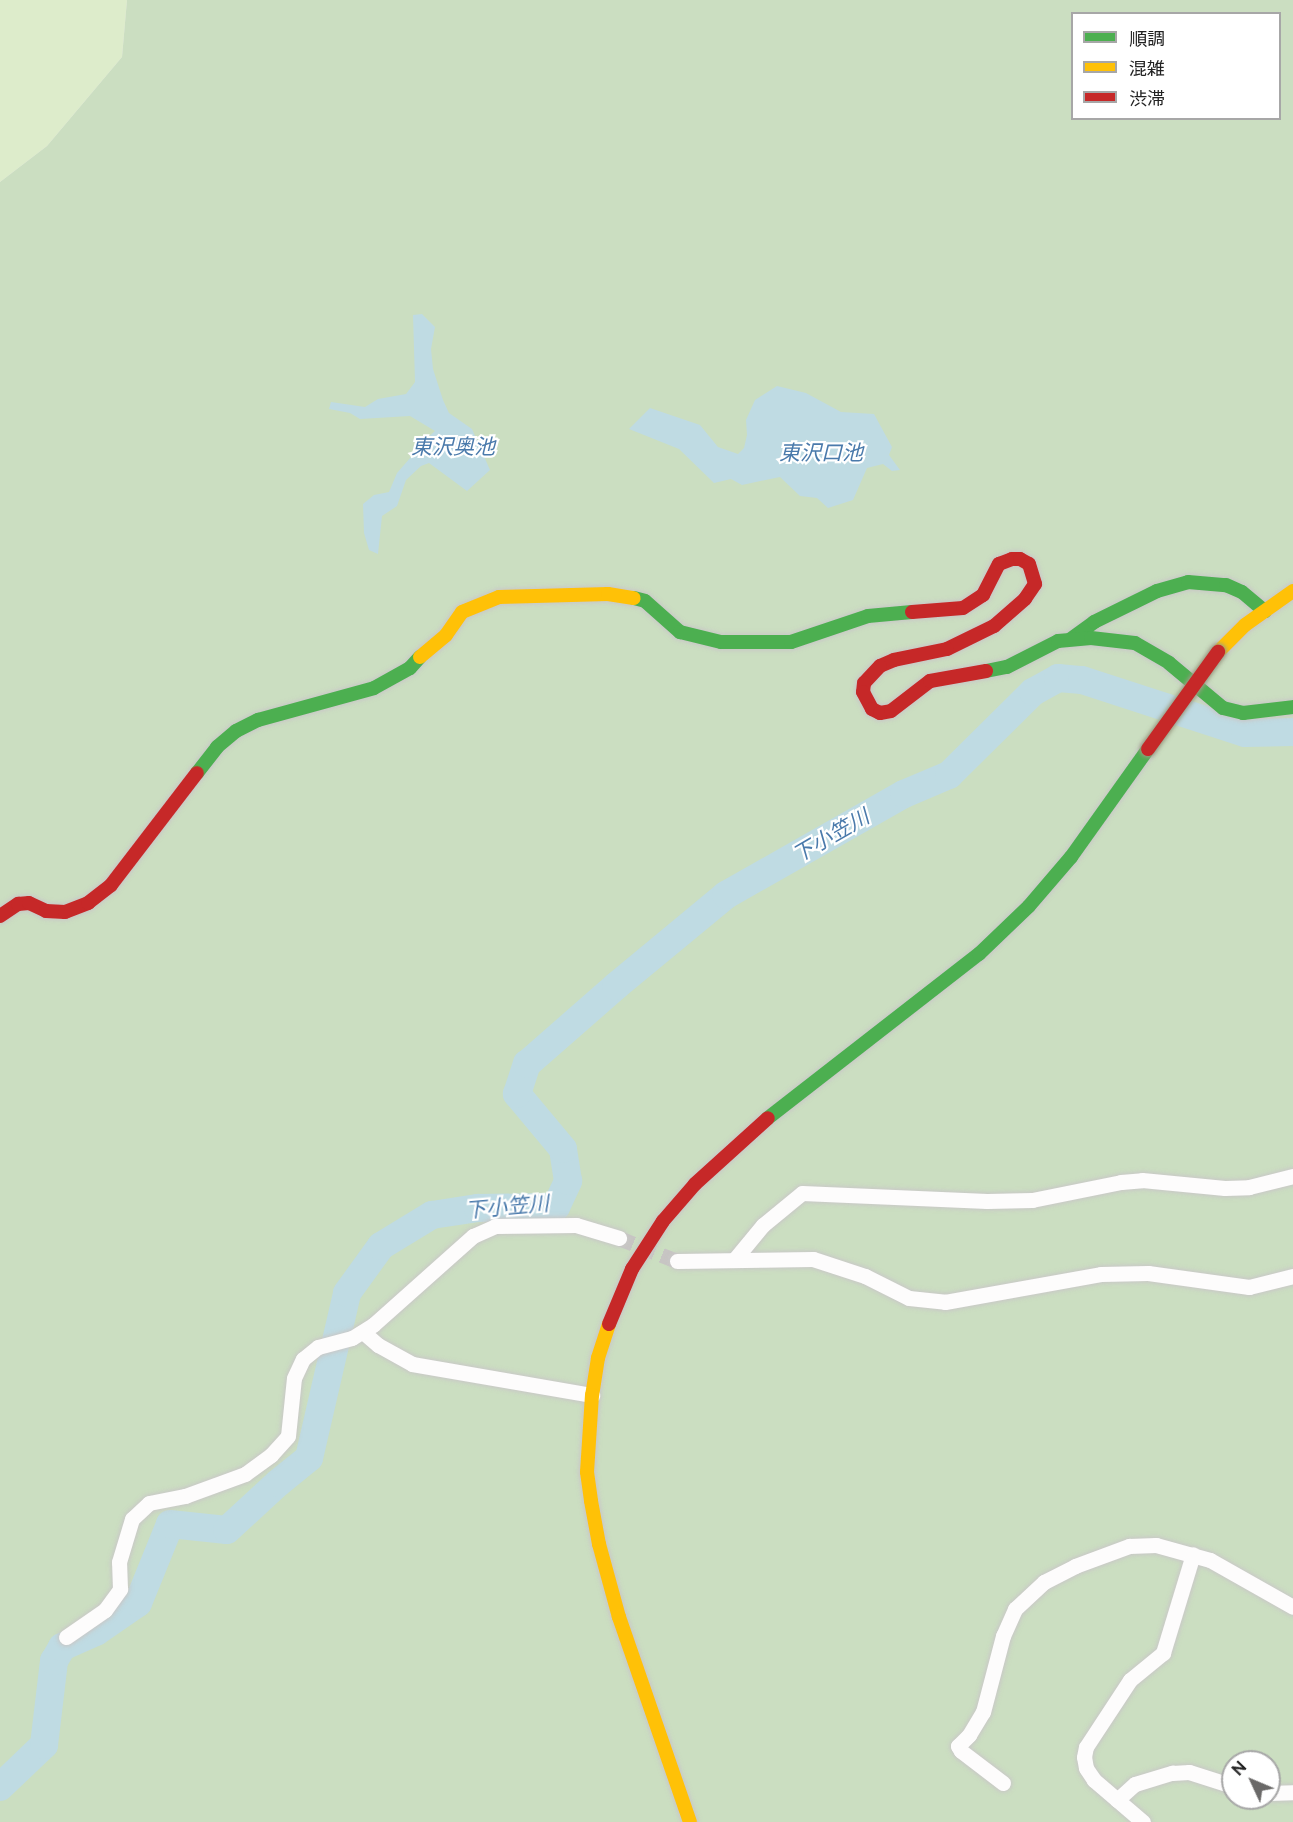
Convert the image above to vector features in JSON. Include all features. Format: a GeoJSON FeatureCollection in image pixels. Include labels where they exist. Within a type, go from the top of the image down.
{"type":"FeatureCollection","features":[{"type":"Feature","properties":{"kind":"street"},"geometry":{"type":"LineString","coordinates":[[0,916],[18,904],[29,903],[46,911],[65,912],[88,903],[111,885],[216,747],[236,731],[258,720],[374,688],[410,668],[427,649],[446,634],[462,612],[499,597],[608,594],[632,597],[645,601],[680,632],[696,638],[721,642],[791,642],[868,616],[963,608],[983,595],[999,564],[1012,559],[1020,559],[1029,564],[1033,570],[1035,584],[1018,605],[994,626],[947,649],[894,660],[871,673],[864,683],[863,692],[872,709],[880,713],[891,711],[930,681],[1007,667],[1058,641],[1091,638],[1135,643],[1169,663],[1223,708],[1243,713],[1293,707]]}},
{"type":"Feature","properties":{"kind":"street"},"geometry":{"type":"LineString","coordinates":[[1071,639],[1094,622],[1157,591],[1188,582],[1226,585],[1242,592],[1265,611]]}},
{"type":"Feature","properties":{"kind":"street"},"geometry":{"type":"LineString","coordinates":[[690,1822],[619,1617],[599,1544],[587,1472],[592,1395],[598,1358],[613,1311],[633,1269],[663,1221],[695,1184],[777,1110],[979,954],[1029,906],[1071,857],[1218,652],[1245,625],[1293,591]]}},
{"type":"Feature","properties":{"kind":"street"},"geometry":{"type":"LineString","coordinates":[[734,1260],[764,1225],[801,1193],[987,1201],[1032,1200],[1142,1180],[1241,1187],[1293,1176]]}},
{"type":"Feature","properties":{"kind":"street"},"geometry":{"type":"LineString","coordinates":[[66,1637],[105,1610],[120,1589],[119,1562],[132,1520],[149,1503],[185,1496],[245,1474],[271,1455],[288,1436],[294,1378],[303,1359],[318,1347],[352,1338],[363,1332],[407,1297],[473,1236],[495,1226],[576,1225],[619,1238]]}},
{"type":"Feature","properties":{"kind":"street"},"geometry":{"type":"LineString","coordinates":[[677,1261],[813,1259],[865,1276],[909,1298],[945,1302],[1101,1274],[1148,1273],[1249,1287],[1293,1276]]}},
{"type":"Feature","properties":{"kind":"street"},"geometry":{"type":"LineString","coordinates":[[363,1332],[378,1345],[412,1364],[592,1395]]}},
{"type":"Feature","properties":{"kind":"street"},"geometry":{"type":"LineString","coordinates":[[1003,1783],[961,1751],[958,1746],[969,1735],[983,1712],[1003,1636],[1015,1609],[1044,1582],[1075,1566],[1129,1546],[1156,1545],[1193,1554],[1248,1580],[1293,1607]]}},
{"type":"Feature","properties":{"kind":"street"},"geometry":{"type":"LineString","coordinates":[[1143,1822],[1094,1780],[1086,1768],[1084,1757],[1086,1747],[1130,1680],[1163,1653],[1193,1554]]}},
{"type":"Feature","properties":{"kind":"street"},"geometry":{"type":"LineString","coordinates":[[1117,1800],[1135,1784],[1172,1773],[1189,1772],[1221,1782]]}},
{"type":"Feature","properties":{"kind":"green space"},"geometry":{"type":"Polygon","coordinates":[[[0,0],[127,0],[122,57],[47,146],[0,182],[0,0]]]}},
{"type":"Feature","properties":{"kind":"green space"},"geometry":{"type":"Polygon","coordinates":[[[127,0],[1293,0],[1293,1822],[0,1822],[0,182],[47,146],[122,57],[127,0]]]}},
{"type":"Feature","properties":{"kind":"water","name":"東沢奥池"},"geometry":{"type":"Polygon","coordinates":[[[422,314],[435,327],[431,349],[433,369],[443,400],[449,413],[472,429],[490,470],[467,491],[429,463],[421,466],[406,480],[397,506],[382,516],[378,554],[369,550],[364,533],[363,504],[374,495],[389,492],[397,473],[411,457],[416,443],[425,440],[435,431],[410,416],[360,419],[350,413],[329,409],[331,402],[365,407],[378,399],[406,394],[415,382],[413,315],[422,314]]]}},
{"type":"Feature","properties":{"kind":"water","name":"東沢口池"},"geometry":{"type":"Polygon","coordinates":[[[777,386],[806,393],[841,412],[874,414],[892,447],[889,455],[900,470],[892,471],[883,464],[867,468],[853,500],[828,508],[817,498],[800,496],[780,477],[742,485],[731,479],[714,483],[679,449],[629,429],[650,408],[700,425],[718,447],[738,454],[744,448],[747,435],[746,420],[755,400],[777,386]]]}},
{"type":"Feature","properties":{"kind":"waterway","name":"下小笠川"},"geometry":{"type":"LineString","coordinates":[[0,1787],[44,1745],[54,1661],[62,1647],[96,1632],[138,1603],[170,1524],[227,1530],[309,1458],[347,1293],[381,1246],[432,1215],[478,1208],[556,1207],[568,1181],[563,1149],[517,1094],[527,1064],[616,986],[726,895],[904,794],[949,775],[1033,692],[1058,678],[1082,680],[1245,733],[1293,732]]}},
{"type":"Feature","properties":{"kind":"tunnel"},"geometry":{"type":"LineString","coordinates":[[619,1238],[677,1261]]}},
{"type":"Feature","properties":{"kind":"traffic: fast"},"geometry":{"type":"LineString","coordinates":[[1071,639],[1094,622],[1157,591],[1188,582],[1226,585],[1242,592],[1265,611]]}},
{"type":"Feature","properties":{"kind":"traffic: fast"},"geometry":{"type":"LineString","coordinates":[[634,598],[645,601],[680,632],[721,642],[791,642],[868,616],[912,612]]}},
{"type":"Feature","properties":{"kind":"traffic: fast"},"geometry":{"type":"LineString","coordinates":[[986,671],[1007,667],[1058,641],[1091,638],[1135,643],[1169,663],[1223,708],[1243,713],[1293,707]]}},
{"type":"Feature","properties":{"kind":"traffic: fast"},"geometry":{"type":"LineString","coordinates":[[197,773],[217,747],[236,731],[258,720],[374,688],[410,668],[420,657]]}},
{"type":"Feature","properties":{"kind":"traffic: fast"},"geometry":{"type":"LineString","coordinates":[[768,1118],[979,954],[1029,906],[1071,857],[1148,749]]}},
{"type":"Feature","properties":{"kind":"traffic: slow"},"geometry":{"type":"LineString","coordinates":[[1218,652],[1245,625],[1293,591]]}},
{"type":"Feature","properties":{"kind":"traffic: slow"},"geometry":{"type":"LineString","coordinates":[[420,657],[446,635],[462,612],[499,597],[608,594],[634,598]]}},
{"type":"Feature","properties":{"kind":"traffic: slow"},"geometry":{"type":"LineString","coordinates":[[609,1324],[598,1358],[592,1395],[587,1472],[591,1501],[599,1544],[619,1617],[690,1822]]}},
{"type":"Feature","properties":{"kind":"traffic: jam"},"geometry":{"type":"LineString","coordinates":[[912,612],[963,608],[983,595],[999,564],[1012,559],[1020,559],[1029,564],[1035,584],[1025,599],[994,626],[947,649],[894,660],[880,666],[864,683],[863,692],[872,709],[880,713],[891,711],[930,681],[986,671]]}},
{"type":"Feature","properties":{"kind":"traffic: jam"},"geometry":{"type":"LineString","coordinates":[[1148,749],[1218,652]]}},
{"type":"Feature","properties":{"kind":"traffic: jam"},"geometry":{"type":"LineString","coordinates":[[0,916],[18,904],[29,903],[46,911],[65,912],[88,903],[111,885],[197,773]]}},
{"type":"Feature","properties":{"kind":"traffic: jam"},"geometry":{"type":"LineString","coordinates":[[609,1324],[632,1269],[663,1221],[695,1184],[768,1118]]}}]}
